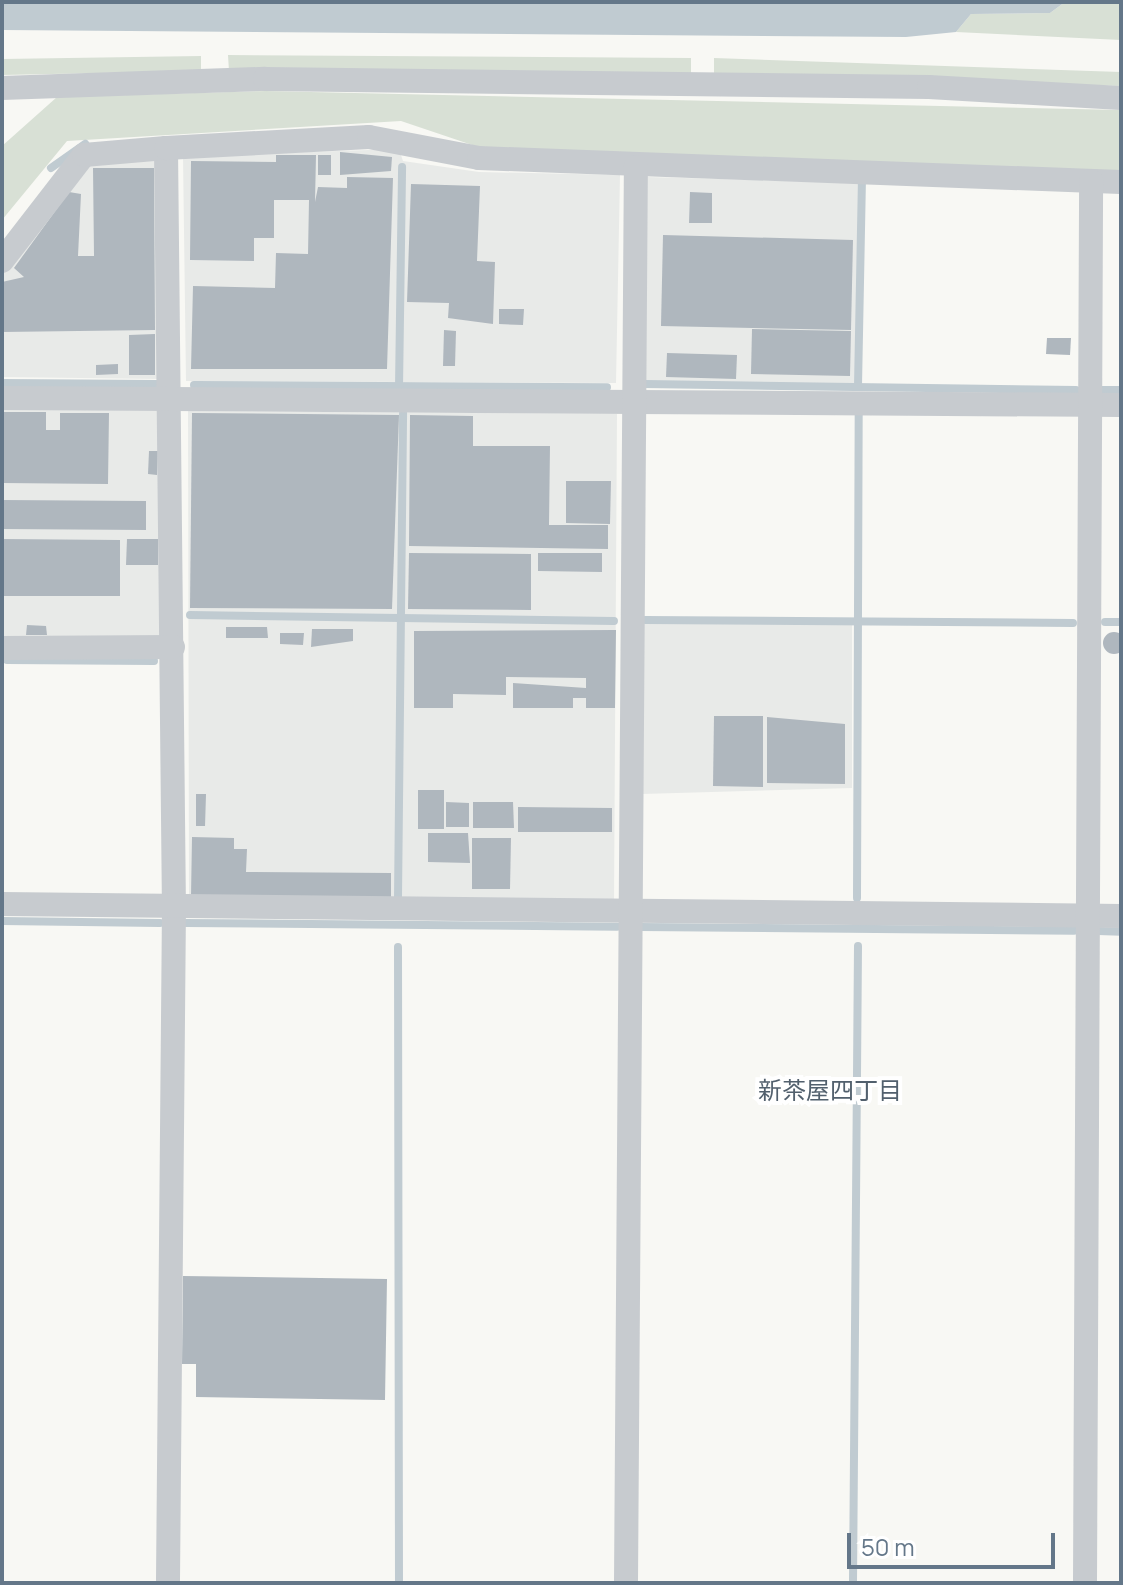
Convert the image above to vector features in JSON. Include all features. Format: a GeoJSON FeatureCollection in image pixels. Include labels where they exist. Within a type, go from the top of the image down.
{"type":"FeatureCollection","features":[{"type":"Feature","properties":{"kind":"street"},"geometry":{"type":"LineString","coordinates":[[2,88],[265,79],[929,87],[1121,98]]}},
{"type":"Feature","properties":{"kind":"street"},"geometry":{"type":"LineString","coordinates":[[2,261],[84,155],[166,148],[369,137],[479,158],[636,167],[1121,182]]}},
{"type":"Feature","properties":{"kind":"street"},"geometry":{"type":"LineString","coordinates":[[166,148],[172,400],[174,906],[168,1583]]}},
{"type":"Feature","properties":{"kind":"street"},"geometry":{"type":"LineString","coordinates":[[626,1583],[628,911],[636,167]]}},
{"type":"Feature","properties":{"kind":"street"},"geometry":{"type":"LineString","coordinates":[[1085,1583],[1091,181]]}},
{"type":"Feature","properties":{"kind":"street"},"geometry":{"type":"LineString","coordinates":[[2,398],[632,399],[1121,405]]}},
{"type":"Feature","properties":{"kind":"street"},"geometry":{"type":"LineString","coordinates":[[2,648],[173,647]]}},
{"type":"Feature","properties":{"kind":"street"},"geometry":{"type":"LineString","coordinates":[[2,904],[1121,916]]}},
{"type":"Feature","properties":{"kind":"shaded area"},"geometry":{"type":"Polygon","coordinates":[[[2,2],[1065,2],[1050,13],[971,14],[956,32],[906,37],[2,30],[2,2]]]}},
{"type":"Feature","properties":{"kind":"shaded area"},"geometry":{"type":"Polygon","coordinates":[[[1065,2],[1121,2],[1121,40],[956,32],[971,14],[1050,13],[1065,2]]]}},
{"type":"Feature","properties":{"kind":"shaded area"},"geometry":{"type":"Polygon","coordinates":[[[228,55],[691,58],[691,74],[229,71],[228,55]]]}},
{"type":"Feature","properties":{"kind":"shaded area"},"geometry":{"type":"Polygon","coordinates":[[[201,56],[201,71],[2,75],[2,59],[201,56]]]}},
{"type":"Feature","properties":{"kind":"shaded area"},"geometry":{"type":"Polygon","coordinates":[[[714,58],[1121,72],[1121,86],[714,74],[714,58]]]}},
{"type":"Feature","properties":{"kind":"shaded area"},"geometry":{"type":"Polygon","coordinates":[[[266,91],[1121,110],[1121,171],[487,150],[401,121],[67,141],[2,220],[2,146],[57,97],[266,91]]]}},
{"type":"Feature","properties":{"kind":"shaded area"},"geometry":{"type":"Polygon","coordinates":[[[399,149],[403,161],[479,172],[620,175],[616,383],[186,381],[183,156],[399,149]]]}},
{"type":"Feature","properties":{"kind":"shaded area"},"geometry":{"type":"Polygon","coordinates":[[[155,158],[159,379],[2,377],[2,275],[89,161],[155,158]]]}},
{"type":"Feature","properties":{"kind":"shaded area"},"geometry":{"type":"Polygon","coordinates":[[[647,177],[859,183],[855,384],[644,381],[647,177]]]}},
{"type":"Feature","properties":{"kind":"shaded area"},"geometry":{"type":"Polygon","coordinates":[[[2,408],[161,409],[160,639],[2,638],[2,408]]]}},
{"type":"Feature","properties":{"kind":"shaded area"},"geometry":{"type":"Polygon","coordinates":[[[188,411],[617,414],[614,904],[189,897],[188,411]]]}},
{"type":"Feature","properties":{"kind":"shaded area"},"geometry":{"type":"Polygon","coordinates":[[[644,624],[852,624],[852,788],[642,794],[644,624]]]}},
{"type":"Feature","properties":{"kind":"building"},"geometry":{"type":"Polygon","coordinates":[[[340,152],[392,157],[391,171],[340,175],[340,152]]]}},
{"type":"Feature","properties":{"kind":"building"},"geometry":{"type":"Polygon","coordinates":[[[276,155],[316,155],[315,202],[318,187],[347,188],[347,177],[393,178],[387,369],[191,369],[193,286],[275,288],[276,253],[308,254],[309,200],[274,200],[274,238],[254,238],[254,261],[190,260],[191,161],[276,162],[276,155]]]}},
{"type":"Feature","properties":{"kind":"building"},"geometry":{"type":"Polygon","coordinates":[[[318,155],[331,155],[331,175],[318,175],[318,155]]]}},
{"type":"Feature","properties":{"kind":"building"},"geometry":{"type":"Polygon","coordinates":[[[93,168],[154,168],[155,330],[2,332],[2,282],[24,277],[14,268],[69,192],[81,194],[78,256],[94,256],[93,168]]]}},
{"type":"Feature","properties":{"kind":"building"},"geometry":{"type":"Polygon","coordinates":[[[411,184],[480,186],[477,261],[495,262],[493,324],[448,318],[449,303],[407,302],[411,184]]]}},
{"type":"Feature","properties":{"kind":"building"},"geometry":{"type":"Polygon","coordinates":[[[690,192],[712,193],[712,223],[689,223],[690,192]]]}},
{"type":"Feature","properties":{"kind":"building"},"geometry":{"type":"Polygon","coordinates":[[[663,235],[853,240],[851,330],[661,326],[663,235]]]}},
{"type":"Feature","properties":{"kind":"building"},"geometry":{"type":"Polygon","coordinates":[[[499,309],[524,309],[523,325],[499,324],[499,309]]]}},
{"type":"Feature","properties":{"kind":"building"},"geometry":{"type":"Polygon","coordinates":[[[752,329],[851,331],[850,376],[751,374],[752,329]]]}},
{"type":"Feature","properties":{"kind":"building"},"geometry":{"type":"Polygon","coordinates":[[[444,330],[456,331],[455,366],[443,366],[444,330]]]}},
{"type":"Feature","properties":{"kind":"building"},"geometry":{"type":"Polygon","coordinates":[[[155,334],[155,375],[129,375],[129,335],[155,334]]]}},
{"type":"Feature","properties":{"kind":"building"},"geometry":{"type":"Polygon","coordinates":[[[1047,338],[1071,338],[1070,355],[1046,354],[1047,338]]]}},
{"type":"Feature","properties":{"kind":"building"},"geometry":{"type":"Polygon","coordinates":[[[667,353],[737,355],[736,379],[666,377],[667,353]]]}},
{"type":"Feature","properties":{"kind":"building"},"geometry":{"type":"Polygon","coordinates":[[[118,364],[118,374],[96,375],[96,365],[118,364]]]}},
{"type":"Feature","properties":{"kind":"building"},"geometry":{"type":"Polygon","coordinates":[[[2,412],[46,412],[46,430],[60,430],[60,413],[109,413],[108,484],[2,483],[2,412]]]}},
{"type":"Feature","properties":{"kind":"building"},"geometry":{"type":"Polygon","coordinates":[[[192,413],[399,415],[392,609],[190,608],[192,413]]]}},
{"type":"Feature","properties":{"kind":"building"},"geometry":{"type":"Polygon","coordinates":[[[410,415],[473,416],[473,446],[550,446],[549,525],[608,525],[608,549],[409,546],[410,415]]]}},
{"type":"Feature","properties":{"kind":"building"},"geometry":{"type":"Polygon","coordinates":[[[149,451],[158,451],[157,475],[148,474],[149,451]]]}},
{"type":"Feature","properties":{"kind":"building"},"geometry":{"type":"Polygon","coordinates":[[[566,481],[611,481],[610,524],[566,523],[566,481]]]}},
{"type":"Feature","properties":{"kind":"building"},"geometry":{"type":"Polygon","coordinates":[[[2,500],[146,501],[146,530],[2,529],[2,500]]]}},
{"type":"Feature","properties":{"kind":"building"},"geometry":{"type":"Polygon","coordinates":[[[2,539],[120,540],[120,596],[2,596],[2,539]]]}},
{"type":"Feature","properties":{"kind":"building"},"geometry":{"type":"Polygon","coordinates":[[[127,539],[158,539],[158,565],[126,565],[127,539]]]}},
{"type":"Feature","properties":{"kind":"building"},"geometry":{"type":"Polygon","coordinates":[[[409,553],[531,554],[531,610],[408,609],[409,553]]]}},
{"type":"Feature","properties":{"kind":"building"},"geometry":{"type":"Polygon","coordinates":[[[538,553],[602,553],[602,572],[538,571],[538,553]]]}},
{"type":"Feature","properties":{"kind":"building"},"geometry":{"type":"Polygon","coordinates":[[[27,625],[46,626],[47,635],[26,635],[27,625]]]}},
{"type":"Feature","properties":{"kind":"building"},"geometry":{"type":"Polygon","coordinates":[[[226,627],[267,627],[268,638],[226,638],[226,627]]]}},
{"type":"Feature","properties":{"kind":"building"},"geometry":{"type":"Polygon","coordinates":[[[312,629],[353,629],[353,641],[311,647],[312,629]]]}},
{"type":"Feature","properties":{"kind":"building"},"geometry":{"type":"Polygon","coordinates":[[[616,630],[615,708],[586,708],[586,698],[573,698],[573,708],[513,708],[513,683],[586,688],[586,678],[506,677],[506,695],[453,694],[453,708],[414,708],[414,631],[616,630]]]}},
{"type":"Feature","properties":{"kind":"building"},"geometry":{"type":"Polygon","coordinates":[[[1110,632],[1118,632],[1125,643],[1118,654],[1110,654],[1103,647],[1103,639],[1110,632]]]}},
{"type":"Feature","properties":{"kind":"building"},"geometry":{"type":"Polygon","coordinates":[[[280,633],[304,633],[303,645],[280,644],[280,633]]]}},
{"type":"Feature","properties":{"kind":"building"},"geometry":{"type":"Polygon","coordinates":[[[714,716],[763,716],[763,787],[713,786],[714,716]]]}},
{"type":"Feature","properties":{"kind":"building"},"geometry":{"type":"Polygon","coordinates":[[[767,717],[845,724],[845,784],[767,783],[767,717]]]}},
{"type":"Feature","properties":{"kind":"building"},"geometry":{"type":"Polygon","coordinates":[[[418,790],[444,790],[444,829],[418,829],[418,790]]]}},
{"type":"Feature","properties":{"kind":"building"},"geometry":{"type":"Polygon","coordinates":[[[196,794],[206,794],[205,826],[196,826],[196,794]]]}},
{"type":"Feature","properties":{"kind":"building"},"geometry":{"type":"Polygon","coordinates":[[[446,802],[469,803],[469,827],[446,827],[446,802]]]}},
{"type":"Feature","properties":{"kind":"building"},"geometry":{"type":"Polygon","coordinates":[[[473,802],[513,802],[514,828],[473,828],[473,802]]]}},
{"type":"Feature","properties":{"kind":"building"},"geometry":{"type":"Polygon","coordinates":[[[518,807],[612,808],[612,832],[518,832],[518,807]]]}},
{"type":"Feature","properties":{"kind":"building"},"geometry":{"type":"Polygon","coordinates":[[[428,833],[468,833],[470,863],[428,862],[428,833]]]}},
{"type":"Feature","properties":{"kind":"building"},"geometry":{"type":"Polygon","coordinates":[[[192,837],[234,838],[234,849],[247,849],[246,872],[391,873],[391,898],[191,896],[192,837]]]}},
{"type":"Feature","properties":{"kind":"building"},"geometry":{"type":"Polygon","coordinates":[[[472,838],[511,838],[510,889],[472,889],[472,838]]]}},
{"type":"Feature","properties":{"kind":"building"},"geometry":{"type":"Polygon","coordinates":[[[183,1276],[387,1279],[385,1400],[196,1397],[196,1364],[182,1364],[183,1276]]]}},
{"type":"Feature","properties":{"kind":"waterway"},"geometry":{"type":"LineString","coordinates":[[51,168],[85,144]]}},
{"type":"Feature","properties":{"kind":"waterway"},"geometry":{"type":"LineString","coordinates":[[399,388],[402,167]]}},
{"type":"Feature","properties":{"kind":"waterway"},"geometry":{"type":"LineString","coordinates":[[858,386],[862,183]]}},
{"type":"Feature","properties":{"kind":"waterway"},"geometry":{"type":"LineString","coordinates":[[2,383],[159,384]]}},
{"type":"Feature","properties":{"kind":"waterway"},"geometry":{"type":"LineString","coordinates":[[645,384],[1076,390]]}},
{"type":"Feature","properties":{"kind":"waterway"},"geometry":{"type":"LineString","coordinates":[[194,385],[607,387]]}},
{"type":"Feature","properties":{"kind":"waterway"},"geometry":{"type":"LineString","coordinates":[[1097,390],[1121,390]]}},
{"type":"Feature","properties":{"kind":"waterway"},"geometry":{"type":"LineString","coordinates":[[398,898],[403,413]]}},
{"type":"Feature","properties":{"kind":"waterway"},"geometry":{"type":"LineString","coordinates":[[857,898],[859,415]]}},
{"type":"Feature","properties":{"kind":"waterway"},"geometry":{"type":"LineString","coordinates":[[190,615],[614,621]]}},
{"type":"Feature","properties":{"kind":"waterway"},"geometry":{"type":"LineString","coordinates":[[645,620],[1073,623]]}},
{"type":"Feature","properties":{"kind":"waterway"},"geometry":{"type":"LineString","coordinates":[[1105,622],[1121,622]]}},
{"type":"Feature","properties":{"kind":"waterway"},"geometry":{"type":"LineString","coordinates":[[7,660],[154,661]]}},
{"type":"Feature","properties":{"kind":"waterway"},"geometry":{"type":"LineString","coordinates":[[2,921],[160,923]]}},
{"type":"Feature","properties":{"kind":"waterway"},"geometry":{"type":"LineString","coordinates":[[186,923],[617,927]]}},
{"type":"Feature","properties":{"kind":"waterway"},"geometry":{"type":"LineString","coordinates":[[640,927],[1074,931]]}},
{"type":"Feature","properties":{"kind":"waterway"},"geometry":{"type":"LineString","coordinates":[[1098,931],[1121,932]]}},
{"type":"Feature","properties":{"kind":"waterway"},"geometry":{"type":"LineString","coordinates":[[853,1583],[858,946]]}},
{"type":"Feature","properties":{"kind":"waterway"},"geometry":{"type":"LineString","coordinates":[[398,947],[399,1583]]}},
{"type":"Feature","properties":{"kind":"district","name":"新茶屋四丁目"},"geometry":{"type":"Point","coordinates":[830,1090]}}]}
